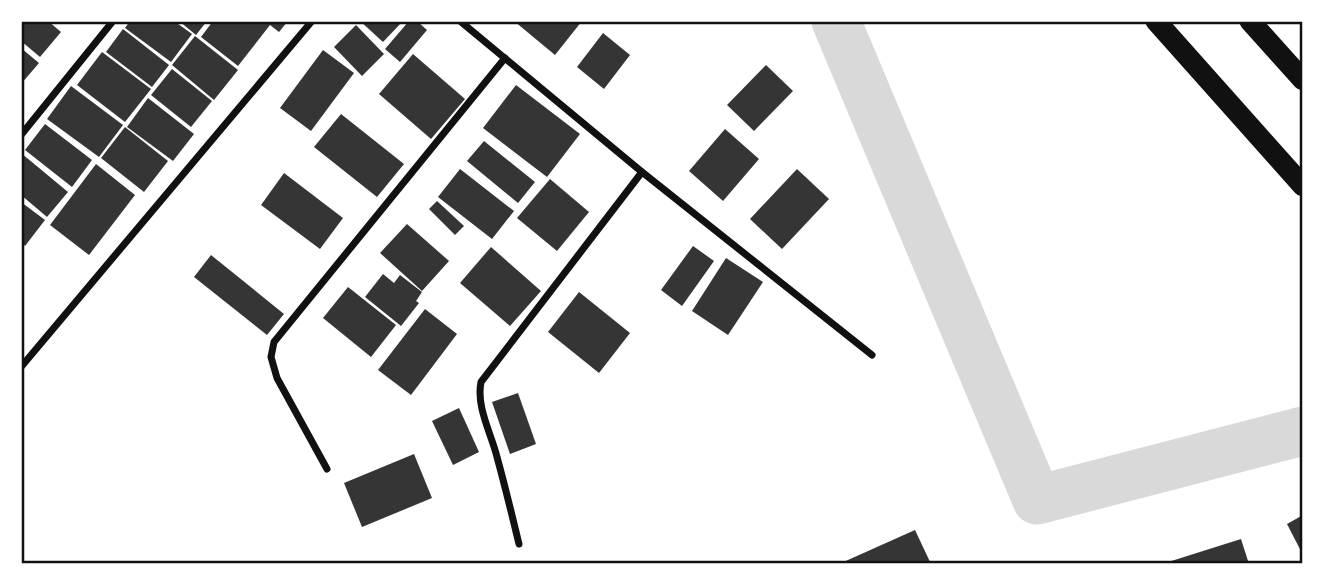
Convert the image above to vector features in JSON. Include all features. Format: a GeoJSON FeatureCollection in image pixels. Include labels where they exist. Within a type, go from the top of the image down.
{"type":"FeatureCollection","features":[{"type":"Feature","properties":{"kind":"highway"},"geometry":{"type":"LineString","coordinates":[[1156,21],[1303,186]]}},
{"type":"Feature","properties":{"kind":"highway"},"geometry":{"type":"LineString","coordinates":[[1250,21],[1303,80]]}},
{"type":"Feature","properties":{"kind":"street"},"geometry":{"type":"LineString","coordinates":[[21,135],[113,21]]}},
{"type":"Feature","properties":{"kind":"street"},"geometry":{"type":"LineString","coordinates":[[21,367],[312,21]]}},
{"type":"Feature","properties":{"kind":"street"},"geometry":{"type":"LineString","coordinates":[[460,21],[642,172],[872,355]]}},
{"type":"Feature","properties":{"kind":"street"},"geometry":{"type":"LineString","coordinates":[[327,470],[276,378],[271,357],[274,342],[505,58]]}},
{"type":"Feature","properties":{"kind":"street"},"geometry":{"type":"LineString","coordinates":[[519,544],[482,408],[481,382],[642,172]]}},
{"type":"Feature","properties":{"kind":"building"},"geometry":{"type":"Polygon","coordinates":[[[21,21],[48,21],[61,32],[40,57],[21,41],[21,21]]]}},
{"type":"Feature","properties":{"kind":"building"},"geometry":{"type":"Polygon","coordinates":[[[130,21],[174,21],[192,34],[171,62],[125,28],[130,21]]]}},
{"type":"Feature","properties":{"kind":"building"},"geometry":{"type":"Polygon","coordinates":[[[179,21],[207,21],[196,35],[179,21]]]}},
{"type":"Feature","properties":{"kind":"building"},"geometry":{"type":"Polygon","coordinates":[[[213,21],[288,21],[279,32],[270,25],[238,66],[201,37],[213,21]]]}},
{"type":"Feature","properties":{"kind":"building"},"geometry":{"type":"Polygon","coordinates":[[[360,21],[403,21],[383,42],[360,21]]]}},
{"type":"Feature","properties":{"kind":"building"},"geometry":{"type":"Polygon","coordinates":[[[409,21],[417,21],[427,30],[400,62],[385,49],[409,21]]]}},
{"type":"Feature","properties":{"kind":"building"},"geometry":{"type":"Polygon","coordinates":[[[514,21],[582,21],[555,55],[514,21]]]}},
{"type":"Feature","properties":{"kind":"building"},"geometry":{"type":"Polygon","coordinates":[[[356,25],[384,54],[362,76],[334,47],[356,25]]]}},
{"type":"Feature","properties":{"kind":"building"},"geometry":{"type":"Polygon","coordinates":[[[123,29],[169,65],[152,87],[106,52],[123,29]]]}},
{"type":"Feature","properties":{"kind":"building"},"geometry":{"type":"Polygon","coordinates":[[[603,33],[630,55],[604,89],[577,67],[603,33]]]}},
{"type":"Feature","properties":{"kind":"building"},"geometry":{"type":"Polygon","coordinates":[[[195,36],[238,70],[214,100],[172,65],[195,36]]]}},
{"type":"Feature","properties":{"kind":"building"},"geometry":{"type":"Polygon","coordinates":[[[21,48],[39,63],[21,84],[21,48]]]}},
{"type":"Feature","properties":{"kind":"building"},"geometry":{"type":"Polygon","coordinates":[[[323,50],[354,73],[311,131],[280,108],[323,50]]]}},
{"type":"Feature","properties":{"kind":"building"},"geometry":{"type":"Polygon","coordinates":[[[102,52],[151,89],[125,122],[77,85],[102,52]]]}},
{"type":"Feature","properties":{"kind":"building"},"geometry":{"type":"Polygon","coordinates":[[[413,54],[465,99],[431,139],[379,94],[413,54]]]}},
{"type":"Feature","properties":{"kind":"building"},"geometry":{"type":"Polygon","coordinates":[[[766,65],[793,91],[754,131],[727,105],[766,65]]]}},
{"type":"Feature","properties":{"kind":"building"},"geometry":{"type":"Polygon","coordinates":[[[172,69],[212,101],[191,127],[151,95],[172,69]]]}},
{"type":"Feature","properties":{"kind":"building"},"geometry":{"type":"Polygon","coordinates":[[[516,85],[580,134],[547,177],[483,128],[516,85]]]}},
{"type":"Feature","properties":{"kind":"building"},"geometry":{"type":"Polygon","coordinates":[[[71,86],[123,125],[99,157],[47,119],[71,86]]]}},
{"type":"Feature","properties":{"kind":"building"},"geometry":{"type":"Polygon","coordinates":[[[148,98],[194,134],[173,161],[127,127],[148,98]]]}},
{"type":"Feature","properties":{"kind":"building"},"geometry":{"type":"Polygon","coordinates":[[[341,114],[404,164],[377,197],[314,147],[341,114]]]}},
{"type":"Feature","properties":{"kind":"building"},"geometry":{"type":"Polygon","coordinates":[[[45,124],[92,160],[72,187],[25,150],[45,124]]]}},
{"type":"Feature","properties":{"kind":"building"},"geometry":{"type":"Polygon","coordinates":[[[125,127],[168,161],[144,192],[101,158],[125,127]]]}},
{"type":"Feature","properties":{"kind":"building"},"geometry":{"type":"Polygon","coordinates":[[[725,129],[759,159],[723,201],[689,171],[725,129]]]}},
{"type":"Feature","properties":{"kind":"building"},"geometry":{"type":"Polygon","coordinates":[[[484,141],[535,182],[518,203],[467,161],[484,141]]]}},
{"type":"Feature","properties":{"kind":"building"},"geometry":{"type":"Polygon","coordinates":[[[21,153],[68,192],[47,217],[21,195],[21,153]]]}},
{"type":"Feature","properties":{"kind":"building"},"geometry":{"type":"Polygon","coordinates":[[[96,164],[135,195],[89,255],[50,225],[96,164]]]}},
{"type":"Feature","properties":{"kind":"building"},"geometry":{"type":"Polygon","coordinates":[[[460,169],[514,211],[492,239],[438,197],[460,169]]]}},
{"type":"Feature","properties":{"kind":"building"},"geometry":{"type":"Polygon","coordinates":[[[797,169],[829,199],[782,249],[750,219],[797,169]]]}},
{"type":"Feature","properties":{"kind":"building"},"geometry":{"type":"Polygon","coordinates":[[[284,173],[343,218],[320,249],[261,205],[284,173]]]}},
{"type":"Feature","properties":{"kind":"building"},"geometry":{"type":"Polygon","coordinates":[[[550,179],[589,212],[557,251],[517,218],[550,179]]]}},
{"type":"Feature","properties":{"kind":"building"},"geometry":{"type":"Polygon","coordinates":[[[437,201],[464,226],[455,235],[429,209],[437,201]]]}},
{"type":"Feature","properties":{"kind":"building"},"geometry":{"type":"Polygon","coordinates":[[[21,202],[45,220],[25,246],[21,242],[21,202]]]}},
{"type":"Feature","properties":{"kind":"building"},"geometry":{"type":"Polygon","coordinates":[[[407,224],[449,261],[422,291],[380,253],[407,224]]]}},
{"type":"Feature","properties":{"kind":"building"},"geometry":{"type":"Polygon","coordinates":[[[693,246],[714,261],[682,306],[661,290],[693,246]]]}},
{"type":"Feature","properties":{"kind":"building"},"geometry":{"type":"Polygon","coordinates":[[[491,247],[541,291],[510,326],[460,283],[491,247]]]}},
{"type":"Feature","properties":{"kind":"building"},"geometry":{"type":"Polygon","coordinates":[[[211,255],[284,314],[267,335],[194,277],[211,255]]]}},
{"type":"Feature","properties":{"kind":"building"},"geometry":{"type":"Polygon","coordinates":[[[726,258],[763,282],[728,335],[692,311],[726,258]]]}},
{"type":"Feature","properties":{"kind":"building"},"geometry":{"type":"Polygon","coordinates":[[[383,274],[394,283],[400,275],[422,292],[416,301],[419,303],[401,326],[365,297],[383,274]]]}},
{"type":"Feature","properties":{"kind":"building"},"geometry":{"type":"Polygon","coordinates":[[[348,287],[396,325],[371,357],[323,318],[348,287]]]}},
{"type":"Feature","properties":{"kind":"building"},"geometry":{"type":"Polygon","coordinates":[[[579,292],[630,333],[599,373],[548,332],[579,292]]]}},
{"type":"Feature","properties":{"kind":"building"},"geometry":{"type":"Polygon","coordinates":[[[425,309],[457,334],[411,395],[378,370],[425,309]]]}},
{"type":"Feature","properties":{"kind":"building"},"geometry":{"type":"Polygon","coordinates":[[[518,393],[536,444],[510,454],[492,402],[518,393]]]}},
{"type":"Feature","properties":{"kind":"building"},"geometry":{"type":"Polygon","coordinates":[[[459,408],[479,452],[453,465],[432,421],[459,408]]]}},
{"type":"Feature","properties":{"kind":"building"},"geometry":{"type":"Polygon","coordinates":[[[414,454],[432,498],[362,527],[344,483],[414,454]]]}},
{"type":"Feature","properties":{"kind":"building"},"geometry":{"type":"Polygon","coordinates":[[[1303,515],[1303,555],[1287,524],[1303,515]]]}},
{"type":"Feature","properties":{"kind":"building"},"geometry":{"type":"Polygon","coordinates":[[[915,530],[931,564],[839,564],[915,530]]]}},
{"type":"Feature","properties":{"kind":"building"},"geometry":{"type":"Polygon","coordinates":[[[1241,539],[1249,564],[1165,564],[1165,563],[1241,539]]]}},
{"type":"Feature","properties":{"kind":"waterway"},"geometry":{"type":"LineString","coordinates":[[836,21],[1037,500],[1303,431]]}}]}
